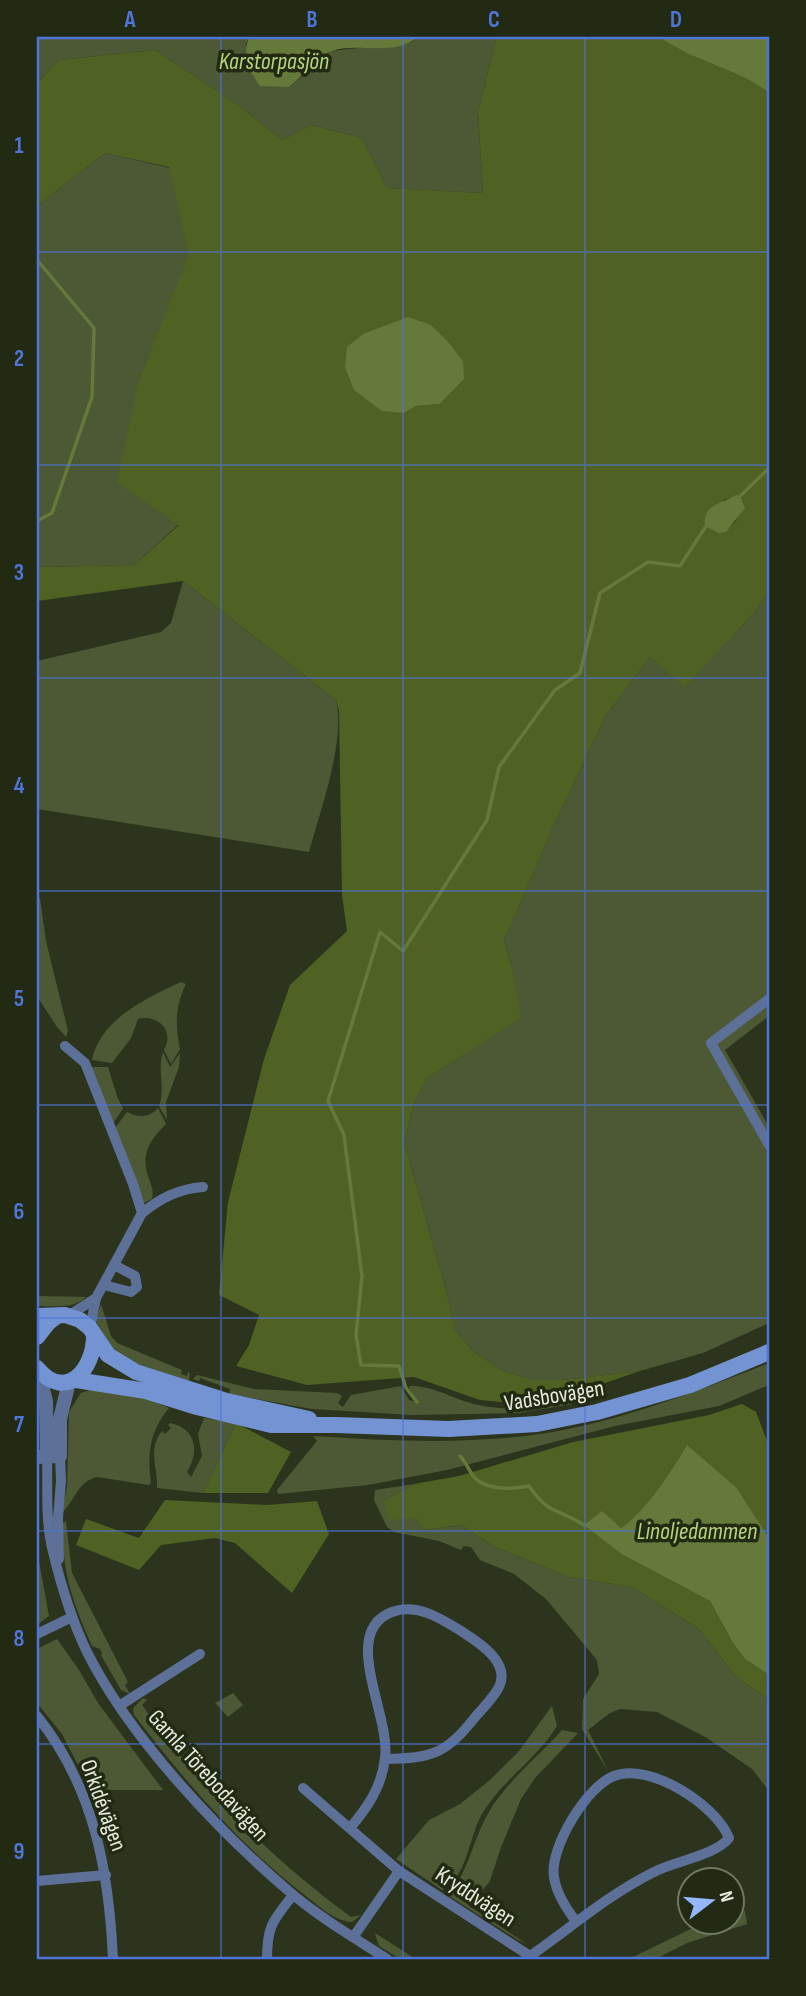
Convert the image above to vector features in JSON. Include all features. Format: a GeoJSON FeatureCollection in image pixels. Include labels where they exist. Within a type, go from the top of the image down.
{"type":"FeatureCollection","features":[{"type":"Feature","properties":{"kind":"main road"},"geometry":{"type":"LineString","coordinates":[[37,1317],[63,1316]]}},
{"type":"Feature","properties":{"kind":"main road"},"geometry":{"type":"LineString","coordinates":[[37,1337],[48,1323],[63,1316]]}},
{"type":"Feature","properties":{"kind":"main road","name":"Vadsbovägen"},"geometry":{"type":"LineString","coordinates":[[63,1316],[80,1320],[108,1355],[136,1372],[227,1401],[335,1425]]}},
{"type":"Feature","properties":{"kind":"main road"},"geometry":{"type":"LineString","coordinates":[[73,1381],[90,1362],[93,1351],[92,1332]]}},
{"type":"Feature","properties":{"kind":"main road","name":"Vadsbovägen"},"geometry":{"type":"LineString","coordinates":[[37,1369],[50,1379],[146,1391],[271,1425],[449,1430],[565,1420],[679,1389],[769,1352]]}},
{"type":"Feature","properties":{"kind":"street"},"geometry":{"type":"LineString","coordinates":[[769,999],[712,1043],[769,1145]]}},
{"type":"Feature","properties":{"kind":"street"},"geometry":{"type":"LineString","coordinates":[[65,1046],[85,1063],[142,1213]]}},
{"type":"Feature","properties":{"kind":"street"},"geometry":{"type":"LineString","coordinates":[[92,1332],[96,1298],[142,1213],[160,1199],[177,1191],[203,1187]]}},
{"type":"Feature","properties":{"kind":"street"},"geometry":{"type":"LineString","coordinates":[[104,1285],[131,1292],[137,1287],[135,1276],[114,1265]]}},
{"type":"Feature","properties":{"kind":"street"},"geometry":{"type":"LineString","coordinates":[[63,1316],[96,1298]]}},
{"type":"Feature","properties":{"kind":"street","name":"Gamla Törebodavägen"},"geometry":{"type":"LineString","coordinates":[[37,1369],[46,1401],[48,1519],[52,1550],[72,1617],[92,1661],[119,1706],[162,1761],[248,1855],[293,1895],[387,1959]]}},
{"type":"Feature","properties":{"kind":"street","name":"Gamla Törebodavägen"},"geometry":{"type":"LineString","coordinates":[[48,1457],[73,1381]]}},
{"type":"Feature","properties":{"kind":"street"},"geometry":{"type":"LineString","coordinates":[[350,1828],[376,1792],[386,1759],[383,1720],[367,1657],[367,1642],[375,1624],[385,1615],[410,1608],[442,1619],[471,1637],[496,1658],[501,1677],[499,1686],[489,1700],[459,1737],[446,1748],[430,1755],[386,1759]]}},
{"type":"Feature","properties":{"kind":"street"},"geometry":{"type":"LineString","coordinates":[[37,1634],[72,1617]]}},
{"type":"Feature","properties":{"kind":"street"},"geometry":{"type":"LineString","coordinates":[[119,1706],[200,1654]]}},
{"type":"Feature","properties":{"kind":"street","name":"Orkidévägen"},"geometry":{"type":"LineString","coordinates":[[37,1716],[67,1763],[93,1821],[106,1875],[113,1959]]}},
{"type":"Feature","properties":{"kind":"street"},"geometry":{"type":"LineString","coordinates":[[37,1740],[50,1733]]}},
{"type":"Feature","properties":{"kind":"street"},"geometry":{"type":"LineString","coordinates":[[633,1773],[662,1780],[688,1794],[712,1813],[725,1828],[729,1838],[723,1846],[656,1871],[575,1920],[561,1898],[554,1877],[554,1858],[579,1808],[608,1779],[633,1773]]}},
{"type":"Feature","properties":{"kind":"street","name":"Kryddvägen"},"geometry":{"type":"LineString","coordinates":[[303,1788],[399,1871],[530,1956],[575,1920]]}},
{"type":"Feature","properties":{"kind":"street","name":"Kryddvägen"},"geometry":{"type":"LineString","coordinates":[[354,1937],[399,1871]]}},
{"type":"Feature","properties":{"kind":"street"},"geometry":{"type":"LineString","coordinates":[[37,1881],[106,1875]]}},
{"type":"Feature","properties":{"kind":"street"},"geometry":{"type":"LineString","coordinates":[[267,1959],[267,1937],[271,1923],[293,1895]]}},
{"type":"Feature","properties":{"kind":"shaded area"},"geometry":{"type":"Polygon","coordinates":[[[37,37],[249,37],[246,45],[289,87],[331,51],[412,42],[418,37],[496,39],[478,112],[483,193],[387,188],[362,138],[311,125],[282,140],[238,105],[155,50],[59,60],[37,83],[37,37]]]}},
{"type":"Feature","properties":{"kind":"shaded area"},"geometry":{"type":"Polygon","coordinates":[[[658,37],[700,59],[735,72],[769,93],[769,590],[756,611],[685,687],[650,657],[605,717],[504,941],[513,970],[521,1018],[426,1079],[415,1101],[404,1142],[455,1330],[474,1352],[505,1372],[534,1380],[563,1380],[640,1371],[567,1396],[521,1404],[480,1400],[414,1377],[307,1385],[236,1366],[249,1345],[259,1315],[219,1295],[228,1202],[264,1059],[290,985],[347,931],[342,895],[339,711],[336,700],[183,581],[37,601],[37,567],[134,565],[179,525],[117,483],[138,382],[189,254],[169,167],[105,153],[37,206],[37,83],[59,60],[155,50],[238,105],[282,140],[311,125],[362,138],[387,188],[483,193],[478,112],[496,39],[658,37]],[[431,325],[404,413],[416,406],[440,404],[451,392],[463,361],[431,325]],[[734,497],[723,500],[729,528],[736,521],[743,502],[734,497]]]}},
{"type":"Feature","properties":{"kind":"shaded area"},"geometry":{"type":"Polygon","coordinates":[[[105,153],[170,168],[190,254],[138,382],[179,524],[134,565],[37,567],[37,206],[105,153]]]}},
{"type":"Feature","properties":{"kind":"shaded area"},"geometry":{"type":"Polygon","coordinates":[[[183,581],[336,700],[338,735],[335,755],[309,852],[37,809],[37,661],[161,632],[171,623],[183,581]]]}},
{"type":"Feature","properties":{"kind":"shaded area"},"geometry":{"type":"Polygon","coordinates":[[[769,590],[769,1016],[725,1050],[769,1127],[769,1323],[703,1353],[640,1371],[563,1380],[534,1380],[505,1372],[474,1352],[455,1330],[404,1142],[415,1101],[426,1079],[520,1018],[513,970],[504,941],[605,717],[650,657],[685,686],[756,611],[769,590]]]}},
{"type":"Feature","properties":{"kind":"shaded area"},"geometry":{"type":"Polygon","coordinates":[[[38,898],[68,1031],[66,1037],[37,996],[38,898]]]}},
{"type":"Feature","properties":{"kind":"shaded area"},"geometry":{"type":"Polygon","coordinates":[[[181,982],[186,984],[177,1016],[180,1049],[171,1064],[164,1050],[167,1043],[166,1031],[158,1022],[145,1018],[138,1019],[131,1038],[112,1063],[92,1060],[104,1033],[115,1022],[140,1003],[181,982]]]}},
{"type":"Feature","properties":{"kind":"shaded area"},"geometry":{"type":"Polygon","coordinates":[[[163,1052],[170,1067],[180,1053],[179,1067],[166,1102],[167,1120],[159,1106],[163,1052]]]}},
{"type":"Feature","properties":{"kind":"shaded area"},"geometry":{"type":"Polygon","coordinates":[[[91,1067],[108,1067],[123,1109],[113,1123],[91,1067]]]}},
{"type":"Feature","properties":{"kind":"shaded area"},"geometry":{"type":"Polygon","coordinates":[[[158,1108],[166,1124],[151,1141],[146,1154],[146,1168],[153,1196],[144,1203],[115,1128],[127,1112],[143,1116],[158,1108]]]}},
{"type":"Feature","properties":{"kind":"shaded area"},"geometry":{"type":"Polygon","coordinates":[[[37,1296],[86,1297],[69,1305],[37,1306],[37,1296]]]}},
{"type":"Feature","properties":{"kind":"shaded area"},"geometry":{"type":"Polygon","coordinates":[[[101,1304],[111,1336],[117,1343],[182,1370],[181,1374],[187,1376],[188,1372],[190,1373],[189,1382],[145,1368],[114,1351],[97,1323],[101,1304]]]}},
{"type":"Feature","properties":{"kind":"shaded area"},"geometry":{"type":"Polygon","coordinates":[[[769,1363],[769,1385],[719,1406],[615,1426],[447,1470],[368,1485],[278,1494],[277,1490],[317,1441],[313,1436],[459,1441],[547,1433],[632,1413],[769,1363]]]}},
{"type":"Feature","properties":{"kind":"shaded area"},"geometry":{"type":"Polygon","coordinates":[[[197,1375],[254,1389],[337,1393],[342,1396],[338,1403],[343,1407],[351,1395],[401,1386],[409,1400],[417,1402],[410,1386],[428,1388],[470,1403],[491,1407],[573,1404],[519,1413],[412,1415],[312,1409],[229,1394],[230,1389],[200,1378],[199,1381],[193,1379],[197,1375]]]}},
{"type":"Feature","properties":{"kind":"shaded area"},"geometry":{"type":"Polygon","coordinates":[[[93,1389],[139,1395],[169,1408],[151,1443],[151,1482],[149,1485],[97,1477],[90,1479],[62,1513],[67,1487],[69,1412],[81,1393],[93,1389]]]}},
{"type":"Feature","properties":{"kind":"shaded area"},"geometry":{"type":"Polygon","coordinates":[[[742,1404],[756,1412],[769,1446],[769,1538],[737,1488],[687,1446],[649,1501],[621,1528],[623,1555],[710,1601],[734,1645],[745,1659],[769,1675],[769,1699],[737,1678],[699,1629],[632,1587],[569,1577],[495,1547],[461,1525],[424,1530],[415,1518],[389,1520],[383,1501],[414,1484],[459,1476],[573,1442],[709,1415],[742,1404]]]}},
{"type":"Feature","properties":{"kind":"shaded area"},"geometry":{"type":"Polygon","coordinates":[[[204,1418],[236,1423],[203,1493],[157,1488],[154,1452],[162,1431],[165,1434],[171,1428],[168,1425],[170,1423],[190,1435],[194,1449],[187,1472],[191,1477],[202,1456],[198,1434],[204,1418]]]}},
{"type":"Feature","properties":{"kind":"shaded area"},"geometry":{"type":"Polygon","coordinates":[[[236,1423],[291,1452],[268,1493],[203,1493],[236,1423]]]}},
{"type":"Feature","properties":{"kind":"shaded area"},"geometry":{"type":"Polygon","coordinates":[[[414,1484],[383,1501],[415,1518],[424,1530],[461,1525],[495,1547],[569,1577],[632,1587],[699,1629],[737,1678],[769,1699],[769,1791],[752,1769],[707,1738],[657,1712],[620,1709],[610,1713],[588,1730],[608,1771],[582,1729],[583,1699],[599,1674],[597,1660],[546,1599],[514,1574],[480,1560],[471,1547],[464,1546],[461,1550],[439,1541],[394,1532],[387,1527],[374,1500],[375,1490],[414,1484]]]}},
{"type":"Feature","properties":{"kind":"shaded area"},"geometry":{"type":"Polygon","coordinates":[[[165,1500],[267,1505],[317,1501],[329,1534],[292,1593],[235,1543],[215,1538],[161,1545],[139,1570],[76,1545],[86,1519],[139,1538],[165,1500]]]}},
{"type":"Feature","properties":{"kind":"shaded area"},"geometry":{"type":"Polygon","coordinates":[[[66,1521],[72,1573],[128,1682],[125,1685],[130,1694],[121,1690],[100,1649],[92,1646],[79,1615],[66,1571],[63,1523],[66,1521]]]}},
{"type":"Feature","properties":{"kind":"shaded area"},"geometry":{"type":"Polygon","coordinates":[[[37,1551],[49,1616],[37,1625],[37,1551]]]}},
{"type":"Feature","properties":{"kind":"shaded area"},"geometry":{"type":"Polygon","coordinates":[[[57,1639],[98,1703],[163,1790],[91,1790],[62,1734],[37,1703],[37,1649],[57,1639]]]}},
{"type":"Feature","properties":{"kind":"shaded area"},"geometry":{"type":"Polygon","coordinates":[[[233,1693],[243,1705],[228,1717],[215,1703],[233,1693]]]}},
{"type":"Feature","properties":{"kind":"shaded area"},"geometry":{"type":"Polygon","coordinates":[[[143,1698],[147,1700],[142,1705],[164,1735],[238,1820],[321,1895],[351,1917],[361,1915],[352,1922],[327,1912],[281,1876],[236,1834],[193,1788],[134,1715],[133,1708],[143,1698]]]}},
{"type":"Feature","properties":{"kind":"shaded area"},"geometry":{"type":"Polygon","coordinates":[[[552,1706],[557,1726],[540,1749],[490,1802],[477,1824],[462,1866],[451,1884],[442,1890],[396,1859],[429,1820],[460,1804],[490,1780],[519,1751],[552,1706]]]}},
{"type":"Feature","properties":{"kind":"shaded area"},"geometry":{"type":"Polygon","coordinates":[[[562,1730],[578,1733],[535,1778],[521,1799],[490,1881],[469,1906],[527,1944],[449,1896],[496,1801],[562,1730]]]}},
{"type":"Feature","properties":{"kind":"shaded area"},"geometry":{"type":"Polygon","coordinates":[[[375,1933],[416,1959],[400,1959],[379,1946],[375,1933]]]}},
{"type":"Feature","properties":{"kind":"shaded area"},"geometry":{"type":"Polygon","coordinates":[[[676,1936],[706,1937],[655,1959],[629,1959],[676,1936]]]}},
{"type":"Feature","properties":{"kind":"water","name":"Karstorpasjön"},"geometry":{"type":"Polygon","coordinates":[[[249,37],[418,37],[408,43],[387,48],[332,51],[289,87],[260,86],[247,63],[249,37]]]}},
{"type":"Feature","properties":{"kind":"water"},"geometry":{"type":"Polygon","coordinates":[[[658,37],[769,37],[769,93],[746,78],[691,55],[658,37]]]}},
{"type":"Feature","properties":{"kind":"water"},"geometry":{"type":"Polygon","coordinates":[[[408,317],[431,325],[449,343],[463,361],[464,379],[440,404],[416,406],[404,413],[382,411],[354,390],[345,367],[347,347],[363,334],[408,317]]]}},
{"type":"Feature","properties":{"kind":"water"},"geometry":{"type":"Polygon","coordinates":[[[736,495],[740,496],[745,508],[726,532],[719,533],[705,526],[710,509],[736,495]]]}},
{"type":"Feature","properties":{"kind":"water","name":"Linoljedammen"},"geometry":{"type":"Polygon","coordinates":[[[687,1445],[737,1488],[769,1538],[769,1675],[745,1659],[734,1645],[710,1601],[623,1555],[584,1525],[602,1511],[621,1528],[648,1502],[687,1445]]]}},
{"type":"Feature","properties":{"kind":"waterway"},"geometry":{"type":"LineString","coordinates":[[37,260],[94,328],[92,397],[52,513],[37,521]]}},
{"type":"Feature","properties":{"kind":"waterway"},"geometry":{"type":"LineString","coordinates":[[738,498],[769,468]]}},
{"type":"Feature","properties":{"kind":"waterway"},"geometry":{"type":"LineString","coordinates":[[417,1402],[406,1388],[399,1366],[361,1365],[356,1335],[362,1276],[344,1135],[328,1101],[380,932],[403,951],[487,820],[499,767],[555,690],[580,673],[600,593],[648,562],[680,566],[708,523]]}},
{"type":"Feature","properties":{"kind":"waterway"},"geometry":{"type":"LineString","coordinates":[[460,1456],[475,1478],[483,1484],[503,1488],[529,1486],[548,1507],[584,1525]]}}]}
